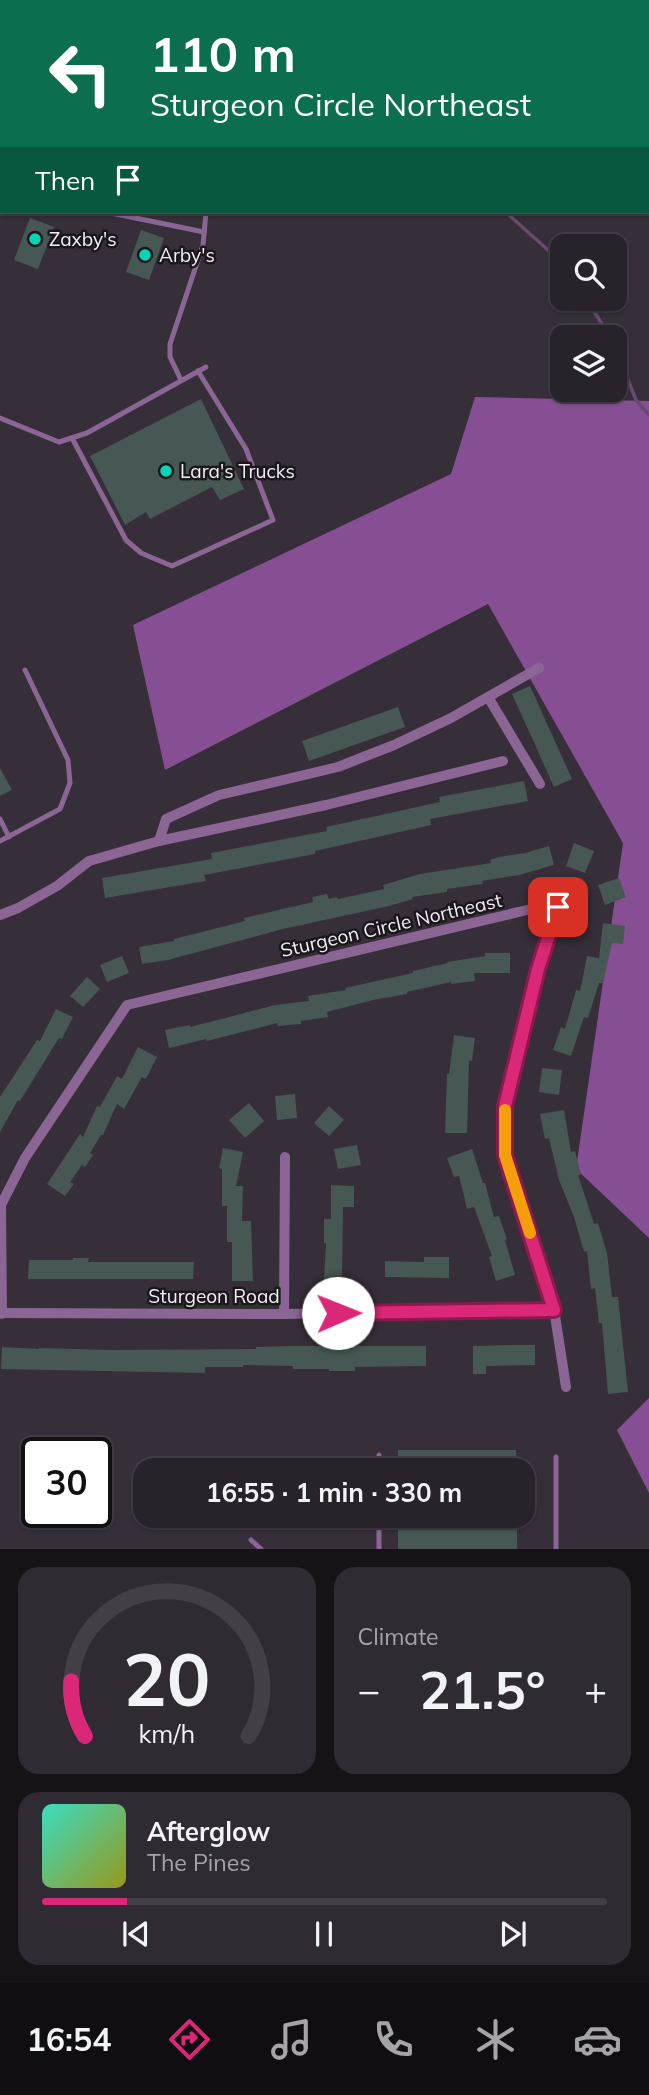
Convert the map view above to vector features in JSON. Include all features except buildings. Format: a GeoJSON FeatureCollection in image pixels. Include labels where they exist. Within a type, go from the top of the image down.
{"type":"FeatureCollection","features":[{"type":"Feature","properties":{"kind":"street"},"geometry":{"type":"LineString","coordinates":[[159,841],[166,819],[219,795],[338,767],[394,745],[451,718],[539,668]]}},
{"type":"Feature","properties":{"kind":"street"},"geometry":{"type":"LineString","coordinates":[[488,697],[540,784]]}},
{"type":"Feature","properties":{"kind":"street"},"geometry":{"type":"LineString","coordinates":[[0,915],[57,886],[89,862],[159,841],[503,761]]}},
{"type":"Feature","properties":{"kind":"street","name":"Sturgeon Circle Northeast"},"geometry":{"type":"LineString","coordinates":[[1,1314],[1,1205],[25,1158],[127,1005],[527,910],[558,907],[538,969],[505,1106],[505,1155],[554,1310],[566,1387]]}},
{"type":"Feature","properties":{"kind":"street"},"geometry":{"type":"LineString","coordinates":[[284,1314],[285,1157]]}},
{"type":"Feature","properties":{"kind":"street","name":"Sturgeon Road"},"geometry":{"type":"LineString","coordinates":[[1,1314],[554,1310]]}},
{"type":"Feature","properties":{"kind":"lane"},"geometry":{"type":"LineString","coordinates":[[116,214],[204,232]]}},
{"type":"Feature","properties":{"kind":"lane"},"geometry":{"type":"LineString","coordinates":[[181,380],[170,357],[170,344],[203,245],[206,214]]}},
{"type":"Feature","properties":{"kind":"lane"},"geometry":{"type":"LineString","coordinates":[[0,418],[59,442],[87,433],[206,367]]}},
{"type":"Feature","properties":{"kind":"lane"},"geometry":{"type":"LineString","coordinates":[[72,438],[126,540],[141,553],[172,566],[273,520],[246,449],[198,371]]}},
{"type":"Feature","properties":{"kind":"lane"},"geometry":{"type":"LineString","coordinates":[[0,841],[60,809],[70,783],[68,760],[25,670]]}},
{"type":"Feature","properties":{"kind":"lane"},"geometry":{"type":"LineString","coordinates":[[0,819],[9,837]]}},
{"type":"Feature","properties":{"kind":"lane"},"geometry":{"type":"LineString","coordinates":[[556,1457],[556,1549]]}},
{"type":"Feature","properties":{"kind":"lane"},"geometry":{"type":"LineString","coordinates":[[379,1528],[379,1549]]}},
{"type":"Feature","properties":{"kind":"lane"},"geometry":{"type":"LineString","coordinates":[[251,1540],[261,1549]]}},
{"type":"Feature","properties":{"kind":"shaded area"},"geometry":{"type":"Polygon","coordinates":[[[475,397],[550,399],[550,402],[649,401],[649,1238],[576,1169],[623,843],[488,604],[165,770],[133,625],[451,474],[475,397]]]}},
{"type":"Feature","properties":{"kind":"shaded area"},"geometry":{"type":"Polygon","coordinates":[[[649,1398],[649,1493],[617,1430],[649,1398]]]}},
{"type":"Feature","properties":{"kind":"waterway"},"geometry":{"type":"LineString","coordinates":[[510,216],[550,253]]}},
{"type":"Feature","properties":{"kind":"waterway"},"geometry":{"type":"LineString","coordinates":[[594,311],[603,325]]}},
{"type":"Feature","properties":{"kind":"waterway"},"geometry":{"type":"LineString","coordinates":[[627,378],[636,400],[649,415]]}},
{"type":"Feature","properties":{"kind":"slow traffic"},"geometry":{"type":"LineString","coordinates":[[505,1110],[505,1155],[530,1233]]}},
{"type":"Feature","properties":{"kind":"place","name":"Zaxby's"},"geometry":{"type":"Point","coordinates":[35,239]}},
{"type":"Feature","properties":{"kind":"place","name":"Arby's"},"geometry":{"type":"Point","coordinates":[145,255]}},
{"type":"Feature","properties":{"kind":"place","name":"Lara's Trucks"},"geometry":{"type":"Point","coordinates":[166,471]}},
{"type":"Feature","properties":{"kind":"route"},"geometry":{"type":"LineString","coordinates":[[338,1313],[554,1310],[505,1155],[505,1106],[538,969],[558,907]]}}]}
